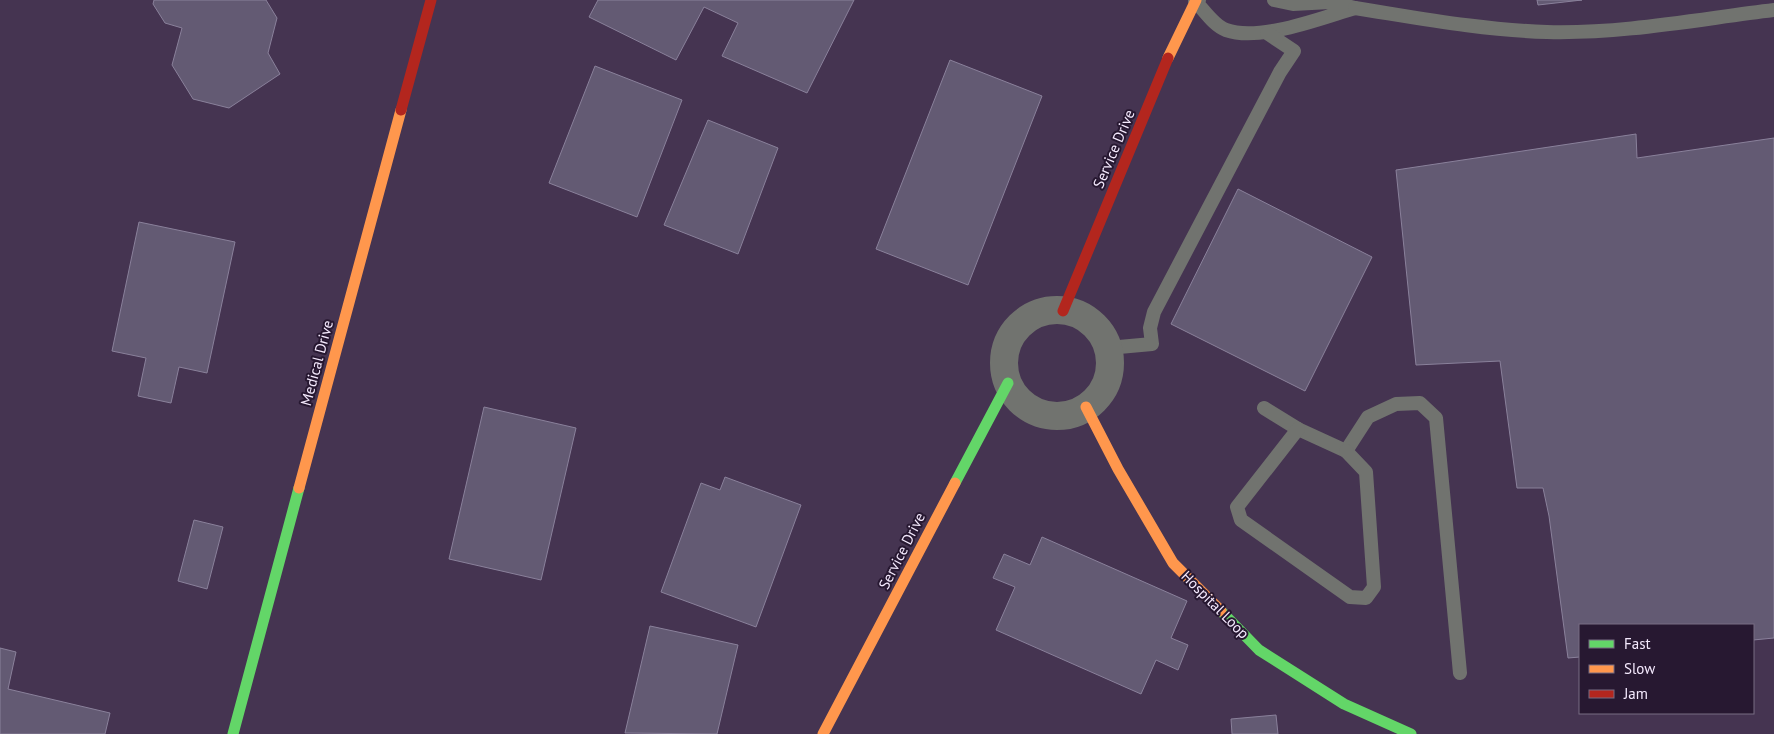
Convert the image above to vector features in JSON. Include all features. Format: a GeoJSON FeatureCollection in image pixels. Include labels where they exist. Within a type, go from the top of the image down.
{"type":"FeatureCollection","features":[{"type":"Feature","properties":{"kind":"street","name":"Medical Drive"},"geometry":{"type":"LineString","coordinates":[[233,734],[431,0]]}},
{"type":"Feature","properties":{"kind":"street","name":"Service Drive"},"geometry":{"type":"LineString","coordinates":[[1063,311],[1176,40],[1195,0]]}},
{"type":"Feature","properties":{"kind":"street"},"geometry":{"type":"LineString","coordinates":[[1049,310],[1075,313],[1090,321],[1102,334],[1108,348],[1110,365],[1107,382],[1098,396],[1086,407],[1072,414],[1056,416],[1041,413],[1028,406],[1016,396],[1008,383],[1004,358],[1008,343],[1014,332],[1032,316],[1049,310]]}},
{"type":"Feature","properties":{"kind":"street","name":"Service Drive"},"geometry":{"type":"LineString","coordinates":[[823,734],[1008,383]]}},
{"type":"Feature","properties":{"kind":"street","name":"Hospital Loop"},"geometry":{"type":"LineString","coordinates":[[1086,407],[1118,469],[1173,563],[1259,650],[1344,704],[1412,734]]}},
{"type":"Feature","properties":{"kind":"lane"},"geometry":{"type":"LineString","coordinates":[[1195,0],[1215,22],[1226,30],[1267,34],[1355,8]]}},
{"type":"Feature","properties":{"kind":"lane"},"geometry":{"type":"LineString","coordinates":[[1274,0],[1293,4],[1330,2],[1355,8],[1480,28],[1548,32],[1609,31],[1774,10]]}},
{"type":"Feature","properties":{"kind":"lane"},"geometry":{"type":"LineString","coordinates":[[1108,348],[1152,344],[1150,328],[1154,312],[1280,72],[1294,51],[1267,34]]}},
{"type":"Feature","properties":{"kind":"lane"},"geometry":{"type":"LineString","coordinates":[[1346,451],[1368,416],[1396,404],[1420,403],[1436,418],[1460,673]]}},
{"type":"Feature","properties":{"kind":"lane"},"geometry":{"type":"LineString","coordinates":[[1264,408],[1298,429],[1346,451],[1366,472],[1374,587],[1366,598],[1350,598],[1241,520],[1237,507],[1298,429]]}},
{"type":"Feature","properties":{"kind":"building"},"geometry":{"type":"Polygon","coordinates":[[[154,0],[266,0],[277,18],[268,53],[280,74],[229,108],[193,99],[172,65],[182,28],[165,23],[153,4],[154,0]]]}},
{"type":"Feature","properties":{"kind":"building"},"geometry":{"type":"Polygon","coordinates":[[[598,0],[854,0],[807,93],[722,56],[738,23],[704,7],[676,60],[589,17],[598,0]]]}},
{"type":"Feature","properties":{"kind":"building"},"geometry":{"type":"Polygon","coordinates":[[[1537,0],[1582,0],[1538,5],[1537,0]]]}},
{"type":"Feature","properties":{"kind":"building"},"geometry":{"type":"Polygon","coordinates":[[[950,60],[1042,96],[968,285],[876,249],[950,60]]]}},
{"type":"Feature","properties":{"kind":"building"},"geometry":{"type":"Polygon","coordinates":[[[595,66],[682,100],[637,217],[549,183],[595,66]]]}},
{"type":"Feature","properties":{"kind":"building"},"geometry":{"type":"Polygon","coordinates":[[[708,120],[778,148],[738,254],[664,225],[708,120]]]}},
{"type":"Feature","properties":{"kind":"building"},"geometry":{"type":"Polygon","coordinates":[[[1636,134],[1637,158],[1774,138],[1774,638],[1754,640],[1754,624],[1579,624],[1579,657],[1568,658],[1549,516],[1543,488],[1517,488],[1500,361],[1416,365],[1396,170],[1636,134]]]}},
{"type":"Feature","properties":{"kind":"building"},"geometry":{"type":"Polygon","coordinates":[[[1238,189],[1372,257],[1305,391],[1171,324],[1238,189]]]}},
{"type":"Feature","properties":{"kind":"building"},"geometry":{"type":"Polygon","coordinates":[[[139,222],[235,242],[207,373],[179,367],[171,403],[138,396],[146,358],[112,351],[139,222]]]}},
{"type":"Feature","properties":{"kind":"building"},"geometry":{"type":"Polygon","coordinates":[[[484,407],[576,428],[541,580],[449,559],[484,407]]]}},
{"type":"Feature","properties":{"kind":"building"},"geometry":{"type":"Polygon","coordinates":[[[725,477],[801,505],[756,627],[661,592],[701,483],[720,490],[725,477]]]}},
{"type":"Feature","properties":{"kind":"building"},"geometry":{"type":"Polygon","coordinates":[[[194,520],[223,527],[207,589],[178,581],[194,520]]]}},
{"type":"Feature","properties":{"kind":"building"},"geometry":{"type":"Polygon","coordinates":[[[1042,537],[1187,601],[1171,638],[1188,645],[1178,670],[1156,660],[1141,694],[996,630],[1015,587],[993,578],[1004,554],[1030,565],[1042,537]]]}},
{"type":"Feature","properties":{"kind":"building"},"geometry":{"type":"Polygon","coordinates":[[[650,626],[738,645],[717,734],[625,733],[650,626]]]}},
{"type":"Feature","properties":{"kind":"building"},"geometry":{"type":"Polygon","coordinates":[[[0,648],[16,652],[8,689],[110,713],[105,734],[0,734],[0,648]]]}},
{"type":"Feature","properties":{"kind":"building"},"geometry":{"type":"Polygon","coordinates":[[[1276,715],[1278,734],[1232,734],[1231,719],[1276,715]]]}},
{"type":"Feature","properties":{"kind":"traffic: fast"},"geometry":{"type":"LineString","coordinates":[[955,483],[1008,383]]}},
{"type":"Feature","properties":{"kind":"traffic: fast"},"geometry":{"type":"LineString","coordinates":[[233,734],[299,488]]}},
{"type":"Feature","properties":{"kind":"traffic: fast"},"geometry":{"type":"LineString","coordinates":[[1221,611],[1259,650],[1344,704],[1411,734]]}},
{"type":"Feature","properties":{"kind":"traffic: slow"},"geometry":{"type":"LineString","coordinates":[[1168,58],[1196,0]]}},
{"type":"Feature","properties":{"kind":"traffic: slow"},"geometry":{"type":"LineString","coordinates":[[299,488],[401,110]]}},
{"type":"Feature","properties":{"kind":"traffic: slow"},"geometry":{"type":"LineString","coordinates":[[1086,407],[1118,469],[1173,563],[1221,611]]}},
{"type":"Feature","properties":{"kind":"traffic: slow"},"geometry":{"type":"LineString","coordinates":[[823,734],[955,483]]}},
{"type":"Feature","properties":{"kind":"traffic: jam"},"geometry":{"type":"LineString","coordinates":[[401,110],[431,0]]}},
{"type":"Feature","properties":{"kind":"traffic: jam"},"geometry":{"type":"LineString","coordinates":[[1063,311],[1168,58]]}}]}
